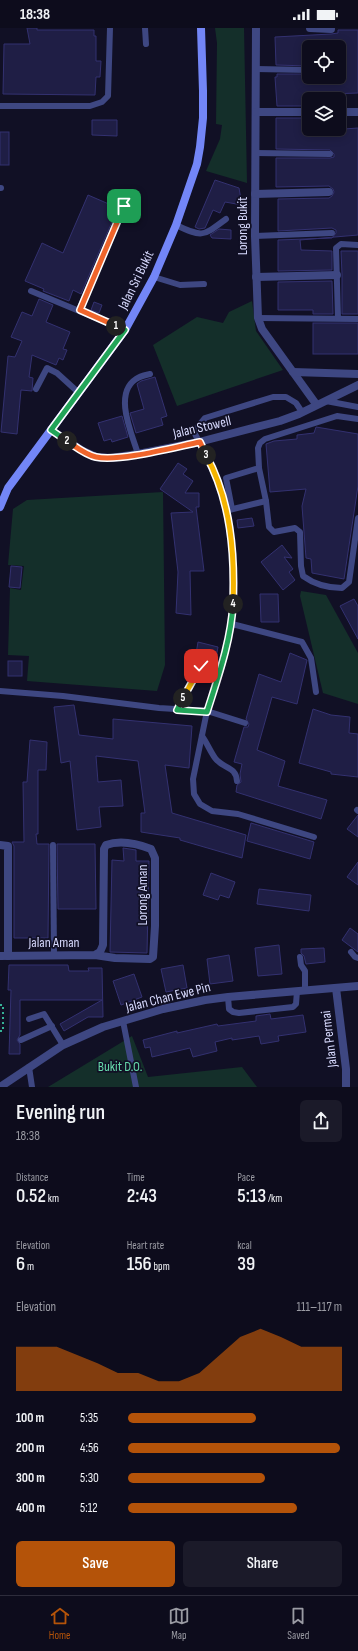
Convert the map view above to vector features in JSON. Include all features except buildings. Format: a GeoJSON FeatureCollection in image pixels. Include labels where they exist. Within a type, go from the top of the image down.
{"type":"FeatureCollection","features":[{"type":"Feature","properties":{"kind":"street"},"geometry":{"type":"LineString","coordinates":[[195,28],[201,31]]}},
{"type":"Feature","properties":{"kind":"street","name":"Lorong Bukit"},"geometry":{"type":"LineString","coordinates":[[256,28],[255,236],[258,318],[262,329],[293,372],[320,403]]}},
{"type":"Feature","properties":{"kind":"street"},"geometry":{"type":"LineString","coordinates":[[310,28],[331,29]]}},
{"type":"Feature","properties":{"kind":"street","name":"Jalan Sri Bukit"},"geometry":{"type":"LineString","coordinates":[[0,507],[8,488],[125,330],[154,277],[176,226],[197,164],[200,147],[203,118],[201,31]]}},
{"type":"Feature","properties":{"kind":"street"},"geometry":{"type":"LineString","coordinates":[[256,112],[302,112]]}},
{"type":"Feature","properties":{"kind":"street"},"geometry":{"type":"LineString","coordinates":[[346,112],[358,112]]}},
{"type":"Feature","properties":{"kind":"street"},"geometry":{"type":"LineString","coordinates":[[255,194],[329,192]]}},
{"type":"Feature","properties":{"kind":"street"},"geometry":{"type":"LineString","coordinates":[[256,277],[337,275]]}},
{"type":"Feature","properties":{"kind":"street"},"geometry":{"type":"LineString","coordinates":[[293,372],[358,374]]}},
{"type":"Feature","properties":{"kind":"street","name":"Jalan Stowell"},"geometry":{"type":"LineString","coordinates":[[51,430],[82,451],[96,457],[111,458],[200,442],[280,421],[358,385]]}},
{"type":"Feature","properties":{"kind":"street","name":"Lorong Aman"},"geometry":{"type":"LineString","coordinates":[[95,955],[115,958],[150,959],[153,957],[155,926],[154,858],[151,849],[142,845],[116,843],[106,845],[104,849],[103,945]]}},
{"type":"Feature","properties":{"kind":"street"},"geometry":{"type":"LineString","coordinates":[[0,845],[8,846],[4,956]]}},
{"type":"Feature","properties":{"kind":"street","name":"Jalan Aman"},"geometry":{"type":"LineString","coordinates":[[4,956],[95,955],[100,952],[103,945]]}},
{"type":"Feature","properties":{"kind":"street","name":"Jalan Chan Ewe Pin"},"geometry":{"type":"LineString","coordinates":[[0,1087],[63,1045],[103,1027],[163,1009],[205,1000],[228,997],[358,986]]}},
{"type":"Feature","properties":{"kind":"street","name":"Jalan Permai"},"geometry":{"type":"LineString","coordinates":[[336,988],[346,1069],[346,1087]]}},
{"type":"Feature","properties":{"kind":"lane"},"geometry":{"type":"LineString","coordinates":[[0,106],[90,106],[102,102],[108,96],[110,28]]}},
{"type":"Feature","properties":{"kind":"lane"},"geometry":{"type":"LineString","coordinates":[[145,28],[146,44]]}},
{"type":"Feature","properties":{"kind":"lane"},"geometry":{"type":"LineString","coordinates":[[256,69],[302,70]]}},
{"type":"Feature","properties":{"kind":"lane"},"geometry":{"type":"LineString","coordinates":[[255,153],[330,154]]}},
{"type":"Feature","properties":{"kind":"lane"},"geometry":{"type":"LineString","coordinates":[[80,310],[124,206]]}},
{"type":"Feature","properties":{"kind":"lane"},"geometry":{"type":"LineString","coordinates":[[176,226],[195,234],[208,233],[226,219]]}},
{"type":"Feature","properties":{"kind":"lane"},"geometry":{"type":"LineString","coordinates":[[255,236],[332,233]]}},
{"type":"Feature","properties":{"kind":"lane"},"geometry":{"type":"LineString","coordinates":[[338,318],[336,248],[341,244],[358,245]]}},
{"type":"Feature","properties":{"kind":"lane"},"geometry":{"type":"LineString","coordinates":[[154,277],[180,285],[204,284]]}},
{"type":"Feature","properties":{"kind":"lane"},"geometry":{"type":"LineString","coordinates":[[31,291],[80,310],[125,330]]}},
{"type":"Feature","properties":{"kind":"lane"},"geometry":{"type":"LineString","coordinates":[[258,318],[358,319]]}},
{"type":"Feature","properties":{"kind":"lane"},"geometry":{"type":"LineString","coordinates":[[36,389],[47,368],[57,373],[79,393]]}},
{"type":"Feature","properties":{"kind":"lane"},"geometry":{"type":"LineString","coordinates":[[138,454],[124,407],[124,397],[132,382],[137,378],[150,374]]}},
{"type":"Feature","properties":{"kind":"lane"},"geometry":{"type":"LineString","coordinates":[[230,509],[195,434],[196,429],[205,418],[273,397],[286,397],[296,403],[302,412]]}},
{"type":"Feature","properties":{"kind":"lane"},"geometry":{"type":"LineString","coordinates":[[320,403],[336,402],[358,407]]}},
{"type":"Feature","properties":{"kind":"lane"},"geometry":{"type":"LineString","coordinates":[[358,419],[336,416],[265,440],[260,443],[258,448],[259,468],[266,501],[269,527],[274,532],[295,528],[300,532],[301,566],[303,576],[309,581],[333,588],[342,588],[349,582],[358,518]]}},
{"type":"Feature","properties":{"kind":"lane"},"geometry":{"type":"LineString","coordinates":[[259,468],[226,478],[230,509],[234,569],[232,624],[222,666],[207,712],[193,779],[194,794],[200,804],[212,811],[238,814],[314,837]]}},
{"type":"Feature","properties":{"kind":"lane"},"geometry":{"type":"LineString","coordinates":[[230,509],[266,501]]}},
{"type":"Feature","properties":{"kind":"lane"},"geometry":{"type":"LineString","coordinates":[[232,624],[302,642],[311,658],[316,692]]}},
{"type":"Feature","properties":{"kind":"lane"},"geometry":{"type":"LineString","coordinates":[[177,710],[201,666]]}},
{"type":"Feature","properties":{"kind":"lane"},"geometry":{"type":"LineString","coordinates":[[0,692],[63,696],[177,710],[207,712],[245,723]]}},
{"type":"Feature","properties":{"kind":"lane"},"geometry":{"type":"LineString","coordinates":[[202,736],[215,757],[222,765],[232,768],[237,775],[237,782]]}},
{"type":"Feature","properties":{"kind":"lane"},"geometry":{"type":"LineString","coordinates":[[53,845],[54,955]]}},
{"type":"Feature","properties":{"kind":"lane"},"geometry":{"type":"LineString","coordinates":[[351,952],[358,958]]}},
{"type":"Feature","properties":{"kind":"lane"},"geometry":{"type":"LineString","coordinates":[[300,957],[301,965],[305,971],[306,990]]}},
{"type":"Feature","properties":{"kind":"lane"},"geometry":{"type":"LineString","coordinates":[[228,997],[229,1008],[233,1012],[239,1013],[293,1007],[296,1004],[297,991]]}},
{"type":"Feature","properties":{"kind":"lane"},"geometry":{"type":"LineString","coordinates":[[29,1019],[44,1014],[63,1045]]}},
{"type":"Feature","properties":{"kind":"lane"},"geometry":{"type":"LineString","coordinates":[[123,1021],[136,1087]]}},
{"type":"Feature","properties":{"kind":"lane"},"geometry":{"type":"LineString","coordinates":[[21,1040],[52,1026]]}},
{"type":"Feature","properties":{"kind":"lane"},"geometry":{"type":"LineString","coordinates":[[29,1067],[32,1087]]}},
{"type":"Feature","properties":{"kind":"path"},"geometry":{"type":"LineString","coordinates":[[0,1005],[3,1005],[1,1031]]}},
{"type":"Feature","properties":{"kind":"green space"},"geometry":{"type":"Polygon","coordinates":[[[215,28],[244,28],[247,183],[206,171],[220,139],[222,125],[216,124],[217,43],[215,28]]]}},
{"type":"Feature","properties":{"kind":"green space"},"geometry":{"type":"Polygon","coordinates":[[[252,301],[256,331],[283,370],[177,406],[153,345],[197,317],[223,323],[229,312],[252,301]]]}},
{"type":"Feature","properties":{"kind":"green space"},"geometry":{"type":"Polygon","coordinates":[[[163,492],[165,665],[157,691],[27,681],[29,656],[8,655],[10,588],[21,590],[24,566],[8,565],[13,509],[27,500],[163,492]]]}},
{"type":"Feature","properties":{"kind":"green space"},"geometry":{"type":"Polygon","coordinates":[[[301,591],[326,595],[358,653],[358,704],[323,693],[300,596],[301,591]]]}},
{"type":"Feature","properties":{"kind":"green space","name":"Bukit D.O."},"geometry":{"type":"Polygon","coordinates":[[[132,1036],[148,1077],[242,1067],[257,1087],[48,1087],[132,1036]]]}},
{"type":"Feature","properties":{"kind":"route"},"geometry":{"type":"LineString","coordinates":[[124,206],[80,310],[125,330],[51,430],[82,451],[96,457],[111,458],[200,442],[218,481],[227,510],[234,569],[232,620],[222,666],[207,712],[177,710],[201,666]]}}]}
